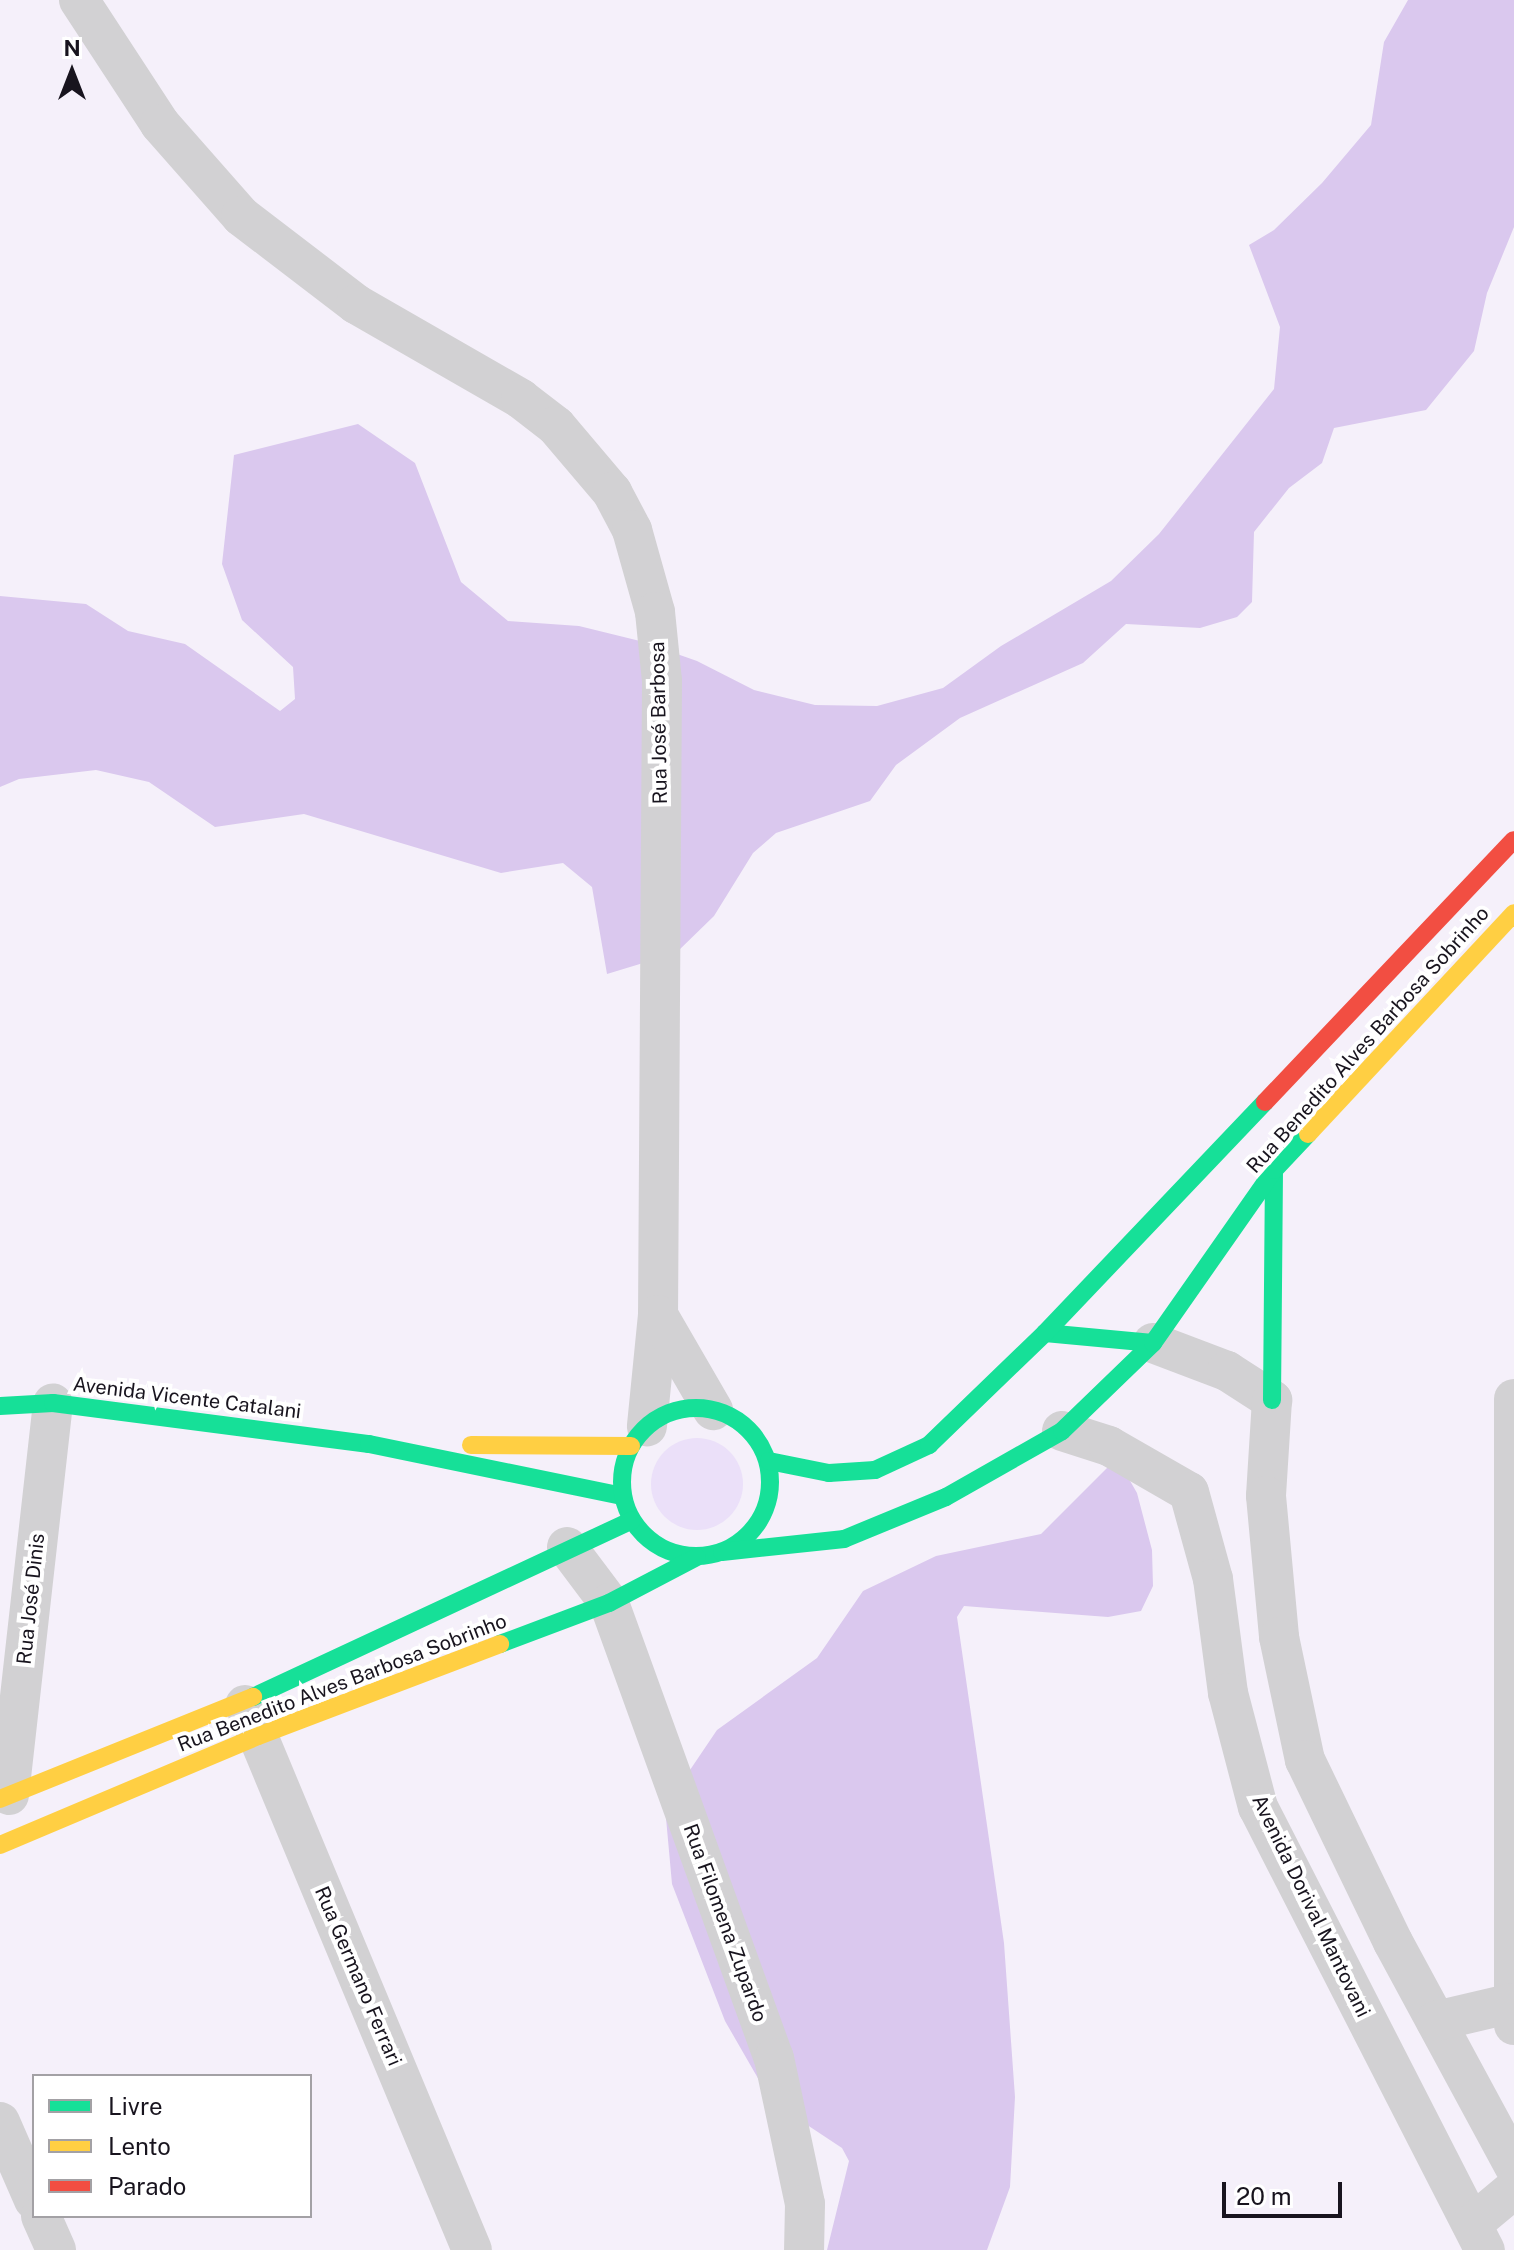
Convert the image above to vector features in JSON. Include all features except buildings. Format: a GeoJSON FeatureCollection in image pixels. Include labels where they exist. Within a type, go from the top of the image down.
{"type":"FeatureCollection","features":[{"type":"Feature","properties":{"kind":"main road","name":"Rua Benedito Alves Barbosa Sobrinho"},"geometry":{"type":"LineString","coordinates":[[769,1461],[829,1473],[889,1463],[929,1445],[1045,1333],[1514,840]]}},
{"type":"Feature","properties":{"kind":"main road","name":"Rua Benedito Alves Barbosa Sobrinho"},"geometry":{"type":"LineString","coordinates":[[722,1552],[844,1539],[946,1497],[1062,1431],[1153,1343],[1274,1170],[1514,913]]}},
{"type":"Feature","properties":{"kind":"main road"},"geometry":{"type":"LineString","coordinates":[[1272,1400],[1274,1170]]}},
{"type":"Feature","properties":{"kind":"main road"},"geometry":{"type":"LineString","coordinates":[[1045,1333],[1153,1343]]}},
{"type":"Feature","properties":{"kind":"main road","name":"Avenida Vicente Catalani"},"geometry":{"type":"LineString","coordinates":[[0,1406],[53,1403],[369,1444],[622,1496]]}},
{"type":"Feature","properties":{"kind":"main road"},"geometry":{"type":"LineString","coordinates":[[713,1410],[752,1433],[769,1461],[769,1501],[759,1523],[743,1541],[722,1552],[697,1557],[671,1552],[648,1540],[632,1520],[622,1496],[622,1470],[639,1436],[668,1413],[713,1410]]}},
{"type":"Feature","properties":{"kind":"main road","name":"Avenida Vicente Catalani"},"geometry":{"type":"LineString","coordinates":[[369,1444],[639,1436]]}},
{"type":"Feature","properties":{"kind":"main road","name":"Rua Benedito Alves Barbosa Sobrinho"},"geometry":{"type":"LineString","coordinates":[[0,1845],[250,1719],[567,1547],[632,1520]]}},
{"type":"Feature","properties":{"kind":"main road","name":"Rua Benedito Alves Barbosa Sobrinho"},"geometry":{"type":"LineString","coordinates":[[4,1797],[609,1603],[697,1557]]}},
{"type":"Feature","properties":{"kind":"street","name":"Rua José Barbosa"},"geometry":{"type":"LineString","coordinates":[[79,0],[160,124],[241,216],[356,304],[521,399],[556,426],[612,492],[632,530],[655,612],[662,681],[658,1315],[639,1436]]}},
{"type":"Feature","properties":{"kind":"street"},"geometry":{"type":"LineString","coordinates":[[658,1315],[713,1410]]}},
{"type":"Feature","properties":{"kind":"street"},"geometry":{"type":"LineString","coordinates":[[1153,1343],[1227,1371],[1272,1400],[1266,1496],[1279,1637],[1305,1760],[1436,2021],[1514,2166]]}},
{"type":"Feature","properties":{"kind":"street"},"geometry":{"type":"LineString","coordinates":[[1436,2021],[1513,2014],[1514,1399]]}},
{"type":"Feature","properties":{"kind":"street","name":"Rua José Dinis"},"geometry":{"type":"LineString","coordinates":[[4,1797],[53,1403]]}},
{"type":"Feature","properties":{"kind":"street","name":"Avenida Dorival Mantovani"},"geometry":{"type":"LineString","coordinates":[[1062,1431],[1109,1446],[1189,1492],[1213,1579],[1228,1693],[1258,1807],[1479,2237]]}},
{"type":"Feature","properties":{"kind":"street","name":"Rua Filomena Zupardo"},"geometry":{"type":"LineString","coordinates":[[567,1547],[609,1603],[774,2058],[805,2204],[804,2250]]}},
{"type":"Feature","properties":{"kind":"street","name":"Rua Germano Ferrari"},"geometry":{"type":"LineString","coordinates":[[250,1719],[472,2250]]}},
{"type":"Feature","properties":{"kind":"street"},"geometry":{"type":"LineString","coordinates":[[0,2122],[32,2195]]}},
{"type":"Feature","properties":{"kind":"street"},"geometry":{"type":"LineString","coordinates":[[1479,2237],[1514,2189]]}},
{"type":"Feature","properties":{"kind":"street"},"geometry":{"type":"LineString","coordinates":[[42,2218],[56,2250]]}},
{"type":"Feature","properties":{"kind":"shaded area"},"geometry":{"type":"Polygon","coordinates":[[[1408,0],[1514,0],[1514,227],[1487,293],[1474,351],[1426,410],[1334,428],[1322,463],[1289,488],[1254,532],[1252,602],[1237,617],[1200,628],[1126,624],[1083,663],[960,718],[896,765],[870,801],[776,833],[753,853],[714,916],[676,953],[607,974],[592,887],[563,863],[501,873],[304,814],[215,827],[149,782],[96,770],[19,779],[0,787],[0,596],[86,604],[128,631],[185,644],[280,711],[295,699],[293,667],[242,620],[222,564],[234,455],[358,424],[415,463],[461,582],[508,621],[579,626],[640,641],[697,661],[754,690],[815,705],[877,706],[943,688],[1001,646],[1111,581],[1159,534],[1274,389],[1280,327],[1249,245],[1274,230],[1322,183],[1371,125],[1384,42],[1408,0]]]}},
{"type":"Feature","properties":{"kind":"shaded area"},"geometry":{"type":"Polygon","coordinates":[[[697,1438],[715,1441],[730,1451],[740,1466],[743,1484],[740,1502],[730,1517],[715,1527],[697,1530],[679,1527],[664,1517],[654,1502],[651,1484],[654,1466],[664,1451],[679,1441],[697,1438]]]}},
{"type":"Feature","properties":{"kind":"shaded area"},"geometry":{"type":"Polygon","coordinates":[[[1117,1458],[1137,1493],[1152,1550],[1153,1586],[1141,1611],[1108,1617],[964,1606],[957,1617],[1004,1943],[1015,2097],[1010,2187],[987,2250],[827,2250],[849,2161],[842,2148],[771,2101],[725,2021],[672,1884],[665,1807],[717,1730],[817,1658],[863,1591],[936,1556],[1041,1534],[1117,1458]]]}},
{"type":"Feature","properties":{"kind":"traffic: fast"},"geometry":{"type":"LineString","coordinates":[[769,1461],[829,1473],[875,1470],[929,1445],[1045,1333],[1265,1102]]}},
{"type":"Feature","properties":{"kind":"traffic: fast"},"geometry":{"type":"LineString","coordinates":[[722,1552],[844,1539],[946,1497],[1062,1431],[1153,1343],[1274,1170],[1308,1134]]}},
{"type":"Feature","properties":{"kind":"traffic: fast"},"geometry":{"type":"LineString","coordinates":[[1272,1400],[1274,1170]]}},
{"type":"Feature","properties":{"kind":"traffic: fast"},"geometry":{"type":"LineString","coordinates":[[1045,1333],[1153,1343]]}},
{"type":"Feature","properties":{"kind":"traffic: fast"},"geometry":{"type":"LineString","coordinates":[[0,1406],[53,1403],[369,1444],[622,1496]]}},
{"type":"Feature","properties":{"kind":"traffic: fast"},"geometry":{"type":"LineString","coordinates":[[696,1408],[724,1414],[748,1430],[764,1454],[770,1482],[764,1510],[748,1534],[724,1550],[696,1556],[668,1550],[644,1534],[628,1510],[622,1482],[628,1454],[644,1430],[668,1414],[696,1408]]}},
{"type":"Feature","properties":{"kind":"traffic: fast"},"geometry":{"type":"LineString","coordinates":[[253,1697],[632,1520]]}},
{"type":"Feature","properties":{"kind":"traffic: fast"},"geometry":{"type":"LineString","coordinates":[[500,1644],[609,1603],[697,1557]]}},
{"type":"Feature","properties":{"kind":"traffic: slow"},"geometry":{"type":"LineString","coordinates":[[1308,1134],[1514,913]]}},
{"type":"Feature","properties":{"kind":"traffic: slow"},"geometry":{"type":"LineString","coordinates":[[471,1445],[631,1446]]}},
{"type":"Feature","properties":{"kind":"traffic: slow"},"geometry":{"type":"LineString","coordinates":[[0,1845],[258,1736],[500,1644]]}},
{"type":"Feature","properties":{"kind":"traffic: slow"},"geometry":{"type":"LineString","coordinates":[[0,1799],[253,1697]]}},
{"type":"Feature","properties":{"kind":"traffic: jam"},"geometry":{"type":"LineString","coordinates":[[1265,1102],[1514,840]]}}]}
